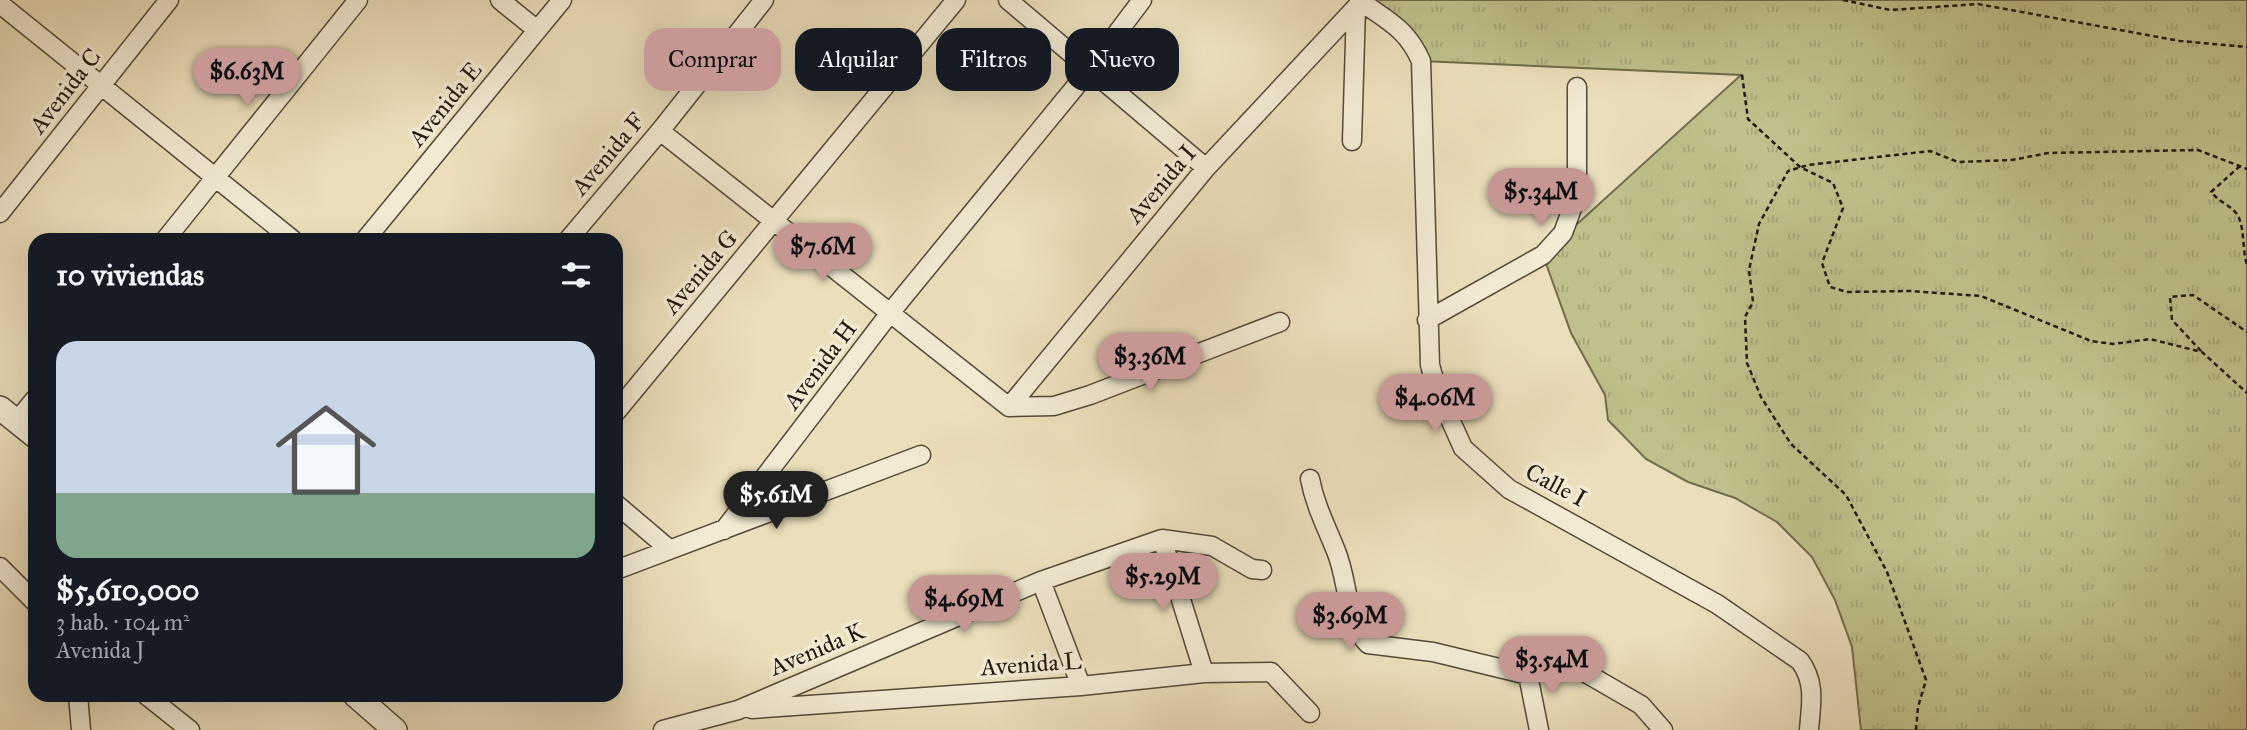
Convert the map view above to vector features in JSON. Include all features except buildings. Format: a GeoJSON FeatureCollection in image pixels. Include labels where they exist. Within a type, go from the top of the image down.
{"type":"FeatureCollection","features":[{"type":"Feature","properties":{"kind":"street","name":"Avenida C"},"geometry":{"type":"LineString","coordinates":[[0,213],[169,0]]}},
{"type":"Feature","properties":{"kind":"street"},"geometry":{"type":"LineString","coordinates":[[171,233],[358,0]]}},
{"type":"Feature","properties":{"kind":"street"},"geometry":{"type":"LineString","coordinates":[[499,0],[537,30]]}},
{"type":"Feature","properties":{"kind":"street","name":"Avenida E"},"geometry":{"type":"LineString","coordinates":[[371,233],[562,0]]}},
{"type":"Feature","properties":{"kind":"street","name":"Avenida F"},"geometry":{"type":"LineString","coordinates":[[574,233],[660,131],[764,0]]}},
{"type":"Feature","properties":{"kind":"street","name":"Avenida G"},"geometry":{"type":"LineString","coordinates":[[623,404],[956,0]]}},
{"type":"Feature","properties":{"kind":"street"},"geometry":{"type":"LineString","coordinates":[[1009,0],[1065,48]]}},
{"type":"Feature","properties":{"kind":"street","name":"Avenida H"},"geometry":{"type":"LineString","coordinates":[[1121,28],[1142,0]]}},
{"type":"Feature","properties":{"kind":"street"},"geometry":{"type":"LineString","coordinates":[[1352,141],[1359,3]]}},
{"type":"Feature","properties":{"kind":"street","name":"Avenida I"},"geometry":{"type":"LineString","coordinates":[[1009,407],[1206,168],[1359,3]]}},
{"type":"Feature","properties":{"kind":"street","name":"Calle I"},"geometry":{"type":"LineString","coordinates":[[1359,3],[1393,22],[1412,41],[1421,61],[1430,365],[1437,390],[1463,449],[1509,489],[1717,604],[1800,661],[1810,674],[1812,690],[1809,730]]}},
{"type":"Feature","properties":{"kind":"street"},"geometry":{"type":"LineString","coordinates":[[0,4],[284,233]]}},
{"type":"Feature","properties":{"kind":"street"},"geometry":{"type":"LineString","coordinates":[[1427,320],[1544,255],[1563,233],[1574,203],[1577,182],[1577,87]]}},
{"type":"Feature","properties":{"kind":"street","name":"Avenida H"},"geometry":{"type":"LineString","coordinates":[[724,530],[890,313],[1072,91]]}},
{"type":"Feature","properties":{"kind":"street"},"geometry":{"type":"LineString","coordinates":[[1116,91],[1206,168]]}},
{"type":"Feature","properties":{"kind":"street"},"geometry":{"type":"LineString","coordinates":[[660,131],[775,219],[1009,407],[1054,406],[1090,396],[1280,323]]}},
{"type":"Feature","properties":{"kind":"street"},"geometry":{"type":"LineString","coordinates":[[28,403],[8,414],[28,430]]}},
{"type":"Feature","properties":{"kind":"street"},"geometry":{"type":"LineString","coordinates":[[623,567],[921,455]]}},
{"type":"Feature","properties":{"kind":"street"},"geometry":{"type":"LineString","coordinates":[[1310,479],[1315,503],[1345,577],[1354,619],[1361,637],[1368,644],[1433,652],[1528,675]]}},
{"type":"Feature","properties":{"kind":"street"},"geometry":{"type":"LineString","coordinates":[[623,510],[669,549]]}},
{"type":"Feature","properties":{"kind":"street"},"geometry":{"type":"LineString","coordinates":[[1162,539],[1204,673]]}},
{"type":"Feature","properties":{"kind":"street","name":"Avenida K"},"geometry":{"type":"LineString","coordinates":[[663,730],[737,710],[1041,581],[1162,539],[1212,546],[1252,569],[1262,569]]}},
{"type":"Feature","properties":{"kind":"street"},"geometry":{"type":"LineString","coordinates":[[0,567],[28,595]]}},
{"type":"Feature","properties":{"kind":"street"},"geometry":{"type":"LineString","coordinates":[[1041,581],[1081,685]]}},
{"type":"Feature","properties":{"kind":"street"},"geometry":{"type":"LineString","coordinates":[[1539,730],[1528,675],[1537,660],[1553,654],[1561,656],[1642,705],[1662,730]]}},
{"type":"Feature","properties":{"kind":"street","name":"Avenida L"},"geometry":{"type":"LineString","coordinates":[[737,710],[1081,685],[1204,673],[1271,672],[1310,713]]}},
{"type":"Feature","properties":{"kind":"street"},"geometry":{"type":"LineString","coordinates":[[79,702],[81,730]]}},
{"type":"Feature","properties":{"kind":"street"},"geometry":{"type":"LineString","coordinates":[[155,702],[190,730]]}},
{"type":"Feature","properties":{"kind":"street"},"geometry":{"type":"LineString","coordinates":[[363,702],[395,730]]}},
{"type":"Feature","properties":{"kind":"path"},"geometry":{"type":"LineString","coordinates":[[1843,0],[1890,10],[1978,4],[2180,41],[2247,47]]}},
{"type":"Feature","properties":{"kind":"path"},"geometry":{"type":"LineString","coordinates":[[1742,75],[1748,119],[1800,167],[1833,183],[1843,208],[1822,263],[1829,287],[1847,292],[1910,291],[1981,296],[2091,341],[2113,344],[2150,339],[2202,352]]}},
{"type":"Feature","properties":{"kind":"path"},"geometry":{"type":"LineString","coordinates":[[1916,730],[1918,707],[1926,680],[1887,572],[1846,495],[1791,444],[1761,397],[1747,363],[1745,317],[1753,302],[1749,270],[1759,225],[1787,171],[1800,167],[1930,151],[1958,162],[2012,160],[2048,153],[2198,150],[2247,169]]}},
{"type":"Feature","properties":{"kind":"path"},"geometry":{"type":"LineString","coordinates":[[2240,166],[2211,192],[2219,203],[2231,208],[2239,217],[2247,265]]}},
{"type":"Feature","properties":{"kind":"path"},"geometry":{"type":"LineString","coordinates":[[2247,332],[2193,295],[2170,296],[2172,320],[2247,393]]}},
{"type":"Feature","properties":{"kind":"green space"},"geometry":{"type":"Polygon","coordinates":[[[1359,0],[2247,0],[2247,730],[1861,730],[1852,647],[1835,600],[1812,557],[1777,522],[1735,498],[1688,482],[1646,459],[1608,420],[1605,395],[1571,333],[1543,255],[1741,75],[1421,61],[1359,0]]]}}]}
